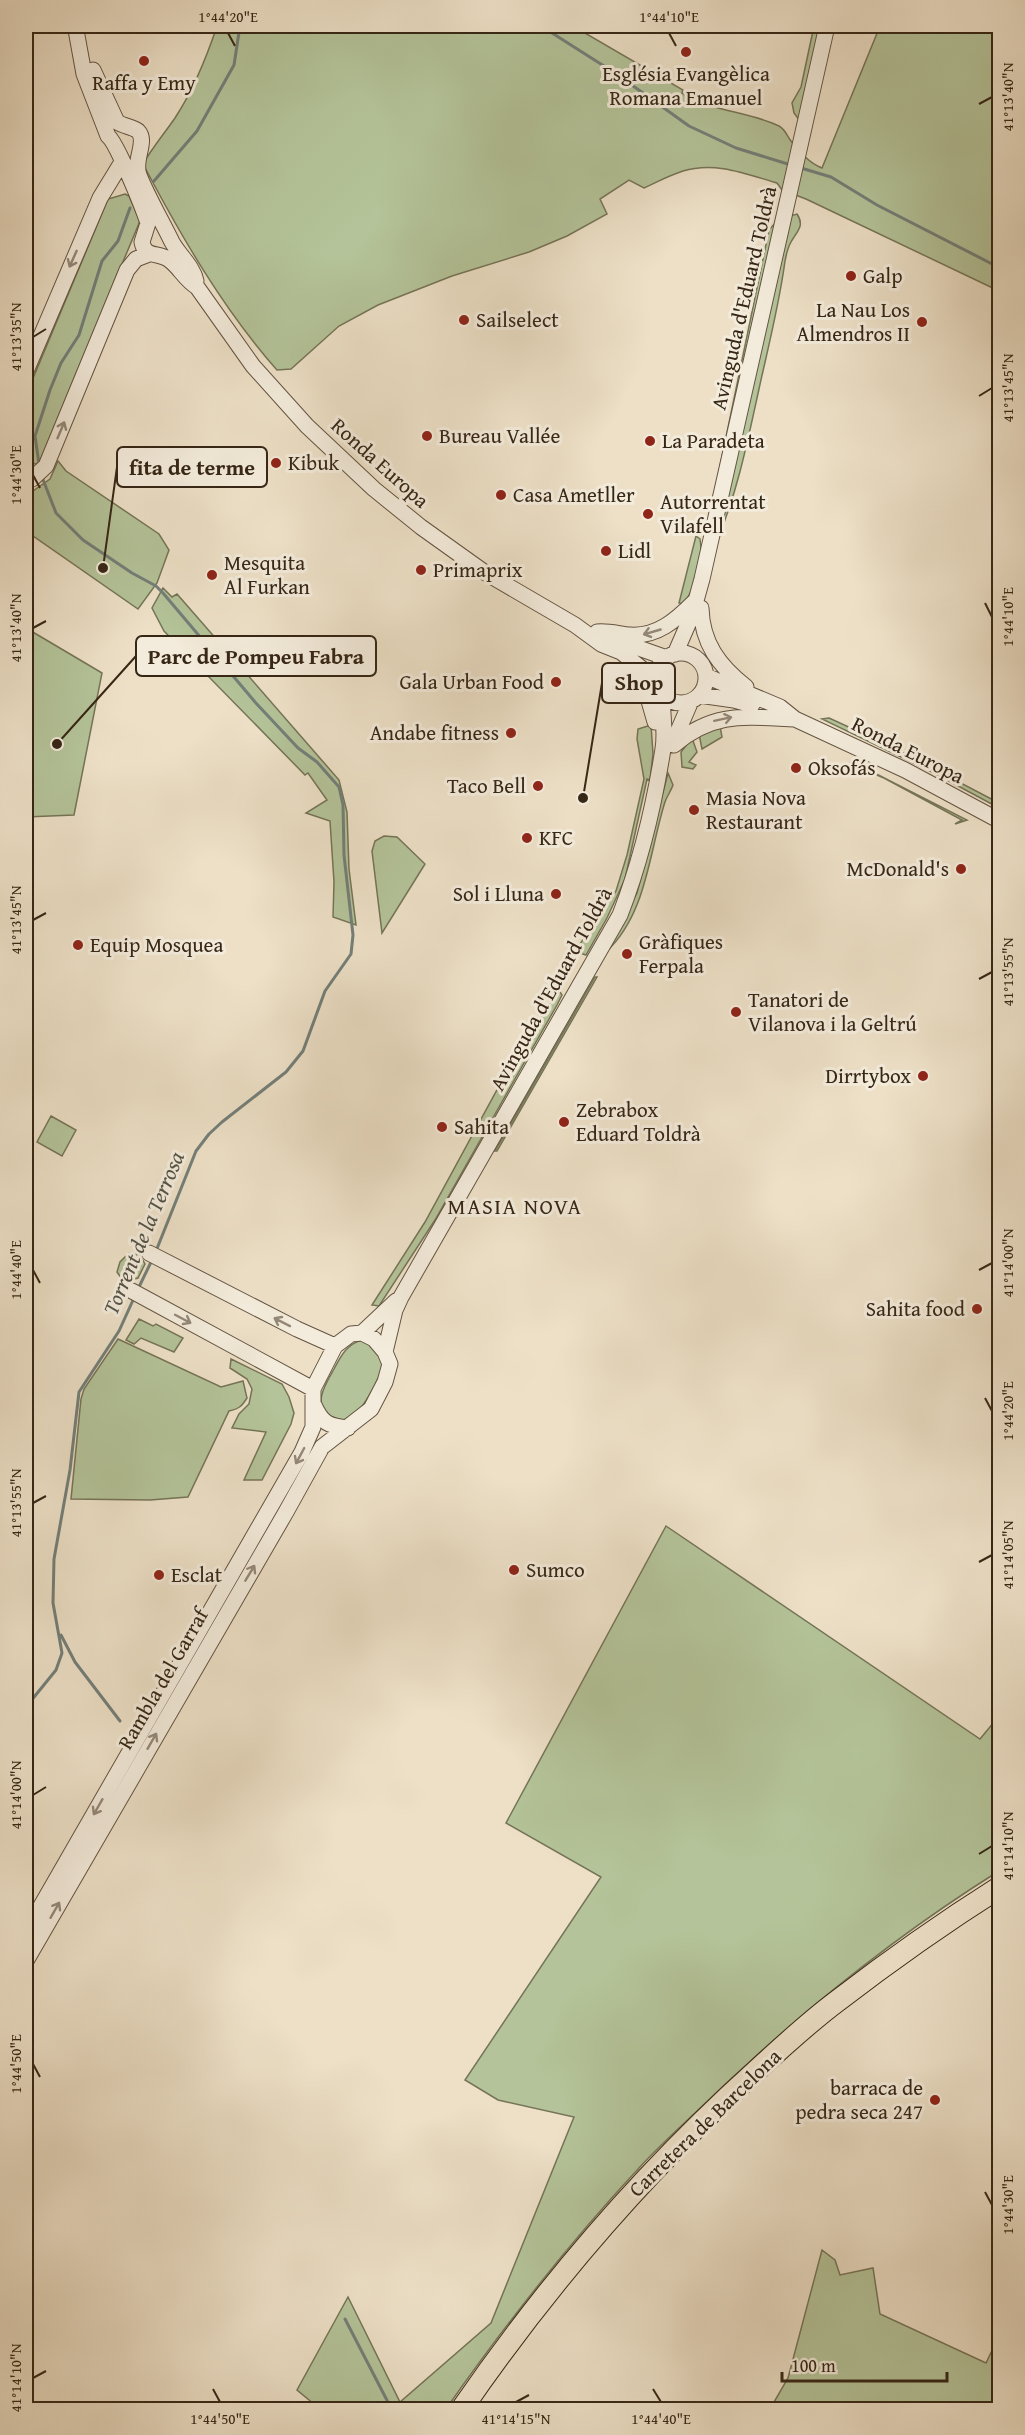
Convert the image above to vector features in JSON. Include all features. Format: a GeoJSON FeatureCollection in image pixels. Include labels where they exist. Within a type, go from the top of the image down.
{"type":"FeatureCollection","features":[{"type":"Feature","properties":{"kind":"highway","name":"Carretera de Barcelona"},"geometry":{"type":"LineString","coordinates":[[461,2409],[532,2311],[579,2253],[643,2181],[714,2109],[834,2003],[999,1887]]}},
{"type":"Feature","properties":{"kind":"street","name":"Avinguda d'Eduard Toldrà"},"geometry":{"type":"LineString","coordinates":[[699,661],[695,638],[702,579],[827,26]]}},
{"type":"Feature","properties":{"kind":"street","name":"Ronda Europa"},"geometry":{"type":"LineString","coordinates":[[75,28],[117,122],[127,128],[133,128],[140,135],[142,144],[137,160],[140,177],[169,235],[194,275],[197,287],[253,366],[307,426],[374,489],[420,527],[484,572],[621,652],[659,687]]}},
{"type":"Feature","properties":{"kind":"street","name":"Ronda Europa"},"geometry":{"type":"LineString","coordinates":[[75,28],[84,74],[108,136],[119,152],[148,223],[142,243],[154,255],[168,259],[185,280],[197,287]]}},
{"type":"Feature","properties":{"kind":"street"},"geometry":{"type":"LineString","coordinates":[[26,371],[119,152],[118,132],[127,128]]}},
{"type":"Feature","properties":{"kind":"street"},"geometry":{"type":"LineString","coordinates":[[119,152],[129,156],[138,151]]}},
{"type":"Feature","properties":{"kind":"street"},"geometry":{"type":"LineString","coordinates":[[29,477],[46,466],[127,270],[136,259],[168,250],[169,235],[156,226],[145,232]]}},
{"type":"Feature","properties":{"kind":"street","name":"Avinguda d'Eduard Toldrà"},"geometry":{"type":"LineString","coordinates":[[671,656],[698,604]]}},
{"type":"Feature","properties":{"kind":"street"},"geometry":{"type":"LineString","coordinates":[[660,760],[653,709],[645,687],[599,638],[609,631],[631,636],[652,633],[671,624],[698,604],[705,639],[713,653],[724,669],[755,696]]}},
{"type":"Feature","properties":{"kind":"street","name":"Ronda Europa"},"geometry":{"type":"LineString","coordinates":[[599,638],[671,656]]}},
{"type":"Feature","properties":{"kind":"street"},"geometry":{"type":"LineString","coordinates":[[689,655],[699,661],[706,676],[704,687],[695,698],[675,738],[658,784],[663,749],[659,668],[671,656],[689,655]]}},
{"type":"Feature","properties":{"kind":"street","name":"Ronda Europa"},"geometry":{"type":"LineString","coordinates":[[706,676],[780,707],[795,719],[905,770],[999,821]]}},
{"type":"Feature","properties":{"kind":"street"},"geometry":{"type":"LineString","coordinates":[[659,687],[674,702],[695,698]]}},
{"type":"Feature","properties":{"kind":"street","name":"Ronda Europa"},"geometry":{"type":"LineString","coordinates":[[695,698],[743,702],[774,713],[779,718],[795,719]]}},
{"type":"Feature","properties":{"kind":"street"},"geometry":{"type":"LineString","coordinates":[[674,745],[699,726],[724,718],[779,718]]}},
{"type":"Feature","properties":{"kind":"street","name":"Avinguda d'Eduard Toldrà"},"geometry":{"type":"LineString","coordinates":[[401,1297],[620,915],[635,877],[658,784]]}},
{"type":"Feature","properties":{"kind":"street"},"geometry":{"type":"LineString","coordinates":[[149,1253],[335,1346]]}},
{"type":"Feature","properties":{"kind":"street"},"geometry":{"type":"LineString","coordinates":[[132,1291],[313,1394]]}},
{"type":"Feature","properties":{"kind":"street"},"geometry":{"type":"LineString","coordinates":[[362,1333],[381,1318],[401,1297]]}},
{"type":"Feature","properties":{"kind":"street"},"geometry":{"type":"LineString","coordinates":[[385,1352],[395,1310],[401,1297]]}},
{"type":"Feature","properties":{"kind":"street"},"geometry":{"type":"LineString","coordinates":[[362,1333],[374,1339],[385,1352],[390,1364],[385,1382],[371,1409],[348,1428],[332,1425],[320,1419],[313,1394],[335,1346],[351,1334],[362,1333]]}},
{"type":"Feature","properties":{"kind":"street","name":"Rambla del Garraf"},"geometry":{"type":"LineString","coordinates":[[26,1932],[302,1452],[313,1427],[313,1394]]}},
{"type":"Feature","properties":{"kind":"street","name":"Rambla del Garraf"},"geometry":{"type":"LineString","coordinates":[[26,1961],[286,1512],[314,1458],[322,1447],[348,1428]]}},
{"type":"Feature","properties":{"kind":"green space"},"geometry":{"type":"Polygon","coordinates":[[[217,26],[573,26],[683,90],[682,93],[693,99],[779,126],[805,157],[822,168],[880,26],[999,26],[999,291],[806,199],[782,190],[777,183],[730,170],[695,168],[673,174],[644,188],[629,180],[600,199],[607,214],[567,236],[529,252],[452,276],[378,305],[339,326],[291,369],[277,370],[257,347],[204,271],[143,164],[175,118],[194,85],[217,26]]]}},
{"type":"Feature","properties":{"kind":"green space"},"geometry":{"type":"Polygon","coordinates":[[[814,26],[822,26],[800,121],[794,113],[792,103],[801,87],[814,26]]]}},
{"type":"Feature","properties":{"kind":"green space"},"geometry":{"type":"Polygon","coordinates":[[[125,194],[129,196],[140,221],[40,461],[36,464],[31,463],[26,457],[26,395],[108,199],[125,194]]]}},
{"type":"Feature","properties":{"kind":"green space"},"geometry":{"type":"Polygon","coordinates":[[[797,214],[800,225],[786,255],[776,313],[737,483],[718,538],[790,216],[797,214]]]}},
{"type":"Feature","properties":{"kind":"green space"},"geometry":{"type":"Polygon","coordinates":[[[777,221],[708,524],[769,230],[777,221]]]}},
{"type":"Feature","properties":{"kind":"green space"},"geometry":{"type":"Polygon","coordinates":[[[58,461],[66,471],[159,534],[169,550],[157,583],[138,609],[26,531],[26,496],[50,479],[58,461]]]}},
{"type":"Feature","properties":{"kind":"green space"},"geometry":{"type":"Polygon","coordinates":[[[696,536],[700,539],[701,548],[698,573],[684,604],[679,603],[696,536]]]}},
{"type":"Feature","properties":{"kind":"green space"},"geometry":{"type":"Polygon","coordinates":[[[163,588],[172,597],[177,594],[339,780],[347,812],[349,869],[356,925],[333,917],[334,882],[330,821],[306,813],[327,800],[308,773],[305,775],[164,631],[152,608],[163,588]]]}},
{"type":"Feature","properties":{"kind":"green space"},"geometry":{"type":"Polygon","coordinates":[[[26,628],[102,673],[74,815],[26,817],[26,628]]]}},
{"type":"Feature","properties":{"kind":"green space"},"geometry":{"type":"Polygon","coordinates":[[[829,718],[892,747],[999,803],[999,808],[934,773],[822,719],[829,718]]]}},
{"type":"Feature","properties":{"kind":"green space"},"geometry":{"type":"Polygon","coordinates":[[[651,725],[653,754],[650,780],[647,779],[625,879],[586,955],[577,952],[578,947],[616,891],[627,855],[644,779],[637,739],[638,729],[651,725]]]}},
{"type":"Feature","properties":{"kind":"green space"},"geometry":{"type":"Polygon","coordinates":[[[720,726],[722,737],[702,749],[699,734],[720,726]]]}},
{"type":"Feature","properties":{"kind":"green space"},"geometry":{"type":"Polygon","coordinates":[[[692,738],[697,752],[689,762],[696,765],[693,769],[682,767],[681,752],[692,738]]]}},
{"type":"Feature","properties":{"kind":"green space"},"geometry":{"type":"Polygon","coordinates":[[[851,761],[967,820],[955,824],[962,820],[884,778],[860,768],[848,769],[851,761]]]}},
{"type":"Feature","properties":{"kind":"green space"},"geometry":{"type":"Polygon","coordinates":[[[668,773],[673,785],[665,802],[645,882],[630,920],[620,937],[606,952],[637,893],[668,773]]]}},
{"type":"Feature","properties":{"kind":"green space"},"geometry":{"type":"Polygon","coordinates":[[[384,836],[397,837],[425,864],[382,933],[372,851],[375,841],[384,836]]]}},
{"type":"Feature","properties":{"kind":"green space"},"geometry":{"type":"Polygon","coordinates":[[[595,977],[597,977],[495,1151],[595,977]]]}},
{"type":"Feature","properties":{"kind":"green space"},"geometry":{"type":"Polygon","coordinates":[[[560,992],[562,995],[557,1005],[435,1220],[379,1306],[372,1305],[425,1222],[504,1077],[556,994],[560,992]]]}},
{"type":"Feature","properties":{"kind":"green space"},"geometry":{"type":"Polygon","coordinates":[[[51,1116],[76,1130],[62,1156],[37,1142],[51,1116]]]}},
{"type":"Feature","properties":{"kind":"green space"},"geometry":{"type":"Polygon","coordinates":[[[129,1253],[140,1255],[145,1264],[138,1278],[124,1282],[117,1272],[120,1262],[129,1253]]]}},
{"type":"Feature","properties":{"kind":"green space"},"geometry":{"type":"Polygon","coordinates":[[[139,1319],[153,1326],[156,1324],[183,1338],[174,1352],[141,1338],[134,1344],[126,1340],[139,1319]]]}},
{"type":"Feature","properties":{"kind":"green space"},"geometry":{"type":"Polygon","coordinates":[[[118,1339],[221,1387],[243,1381],[247,1398],[240,1407],[229,1411],[188,1497],[150,1500],[71,1499],[81,1399],[84,1389],[118,1339]]]}},
{"type":"Feature","properties":{"kind":"green space"},"geometry":{"type":"Polygon","coordinates":[[[362,1340],[380,1350],[382,1368],[380,1374],[369,1396],[354,1415],[345,1420],[333,1418],[322,1407],[324,1387],[345,1351],[352,1344],[362,1340]]]}},
{"type":"Feature","properties":{"kind":"green space"},"geometry":{"type":"Polygon","coordinates":[[[231,1359],[282,1384],[294,1413],[291,1424],[262,1480],[244,1480],[266,1432],[232,1428],[239,1414],[249,1404],[252,1389],[247,1379],[230,1368],[231,1359]]]}},
{"type":"Feature","properties":{"kind":"green space"},"geometry":{"type":"Polygon","coordinates":[[[666,1526],[980,1739],[999,1716],[999,1871],[880,1953],[805,2013],[660,2146],[613,2196],[563,2255],[491,2346],[446,2409],[320,2409],[297,2390],[348,2297],[400,2402],[491,2323],[574,2117],[498,2100],[465,2080],[601,1877],[506,1823],[666,1526]]]}},
{"type":"Feature","properties":{"kind":"green space"},"geometry":{"type":"Polygon","coordinates":[[[822,2250],[835,2260],[840,2275],[873,2268],[880,2314],[986,2363],[996,2342],[992,2316],[999,2306],[999,2409],[770,2409],[788,2378],[822,2250]]]}},
{"type":"Feature","properties":{"kind":"waterway","name":"Torrent de la Terrosa"},"geometry":{"type":"LineString","coordinates":[[154,181],[197,131],[234,65],[240,26]]}},
{"type":"Feature","properties":{"kind":"waterway"},"geometry":{"type":"LineString","coordinates":[[541,26],[615,73],[689,126],[736,148],[791,165]]}},
{"type":"Feature","properties":{"kind":"waterway"},"geometry":{"type":"LineString","coordinates":[[801,168],[831,177],[877,205],[1000,268]]}},
{"type":"Feature","properties":{"kind":"waterway","name":"Torrent de la Terrosa"},"geometry":{"type":"LineString","coordinates":[[39,464],[35,436],[50,390],[61,363],[79,335],[102,261],[118,241],[130,208]]}},
{"type":"Feature","properties":{"kind":"waterway","name":"Torrent de la Terrosa"},"geometry":{"type":"LineString","coordinates":[[42,477],[56,513],[83,540],[156,586],[163,593],[255,702],[298,748],[317,762],[339,787],[343,805],[344,855],[353,935],[351,954],[325,991],[303,1051],[286,1072],[222,1122],[196,1151],[156,1251]]}},
{"type":"Feature","properties":{"kind":"waterway","name":"Torrent de la Terrosa"},"geometry":{"type":"LineString","coordinates":[[138,1289],[152,1260]]}},
{"type":"Feature","properties":{"kind":"waterway","name":"Torrent de la Terrosa"},"geometry":{"type":"LineString","coordinates":[[26,1707],[56,1670],[62,1653],[53,1603],[54,1559],[70,1470],[79,1392],[119,1331],[134,1298]]}},
{"type":"Feature","properties":{"kind":"waterway"},"geometry":{"type":"LineString","coordinates":[[61,1635],[75,1662],[120,1721]]}},
{"type":"Feature","properties":{"kind":"waterway"},"geometry":{"type":"LineString","coordinates":[[345,2319],[392,2410]]}},
{"type":"Feature","properties":{"kind":"place","name":"Església Evangèlica Romana Emanuel"},"geometry":{"type":"Point","coordinates":[686,52]}},
{"type":"Feature","properties":{"kind":"place","name":"Raffa y Emy"},"geometry":{"type":"Point","coordinates":[144,61]}},
{"type":"Feature","properties":{"kind":"place","name":"Galp"},"geometry":{"type":"Point","coordinates":[851,276]}},
{"type":"Feature","properties":{"kind":"place","name":"Sailselect"},"geometry":{"type":"Point","coordinates":[464,320]}},
{"type":"Feature","properties":{"kind":"place","name":"La Nau Los Almendros II"},"geometry":{"type":"Point","coordinates":[922,322]}},
{"type":"Feature","properties":{"kind":"place","name":"Bureau Vallée"},"geometry":{"type":"Point","coordinates":[427,436]}},
{"type":"Feature","properties":{"kind":"place","name":"La Paradeta"},"geometry":{"type":"Point","coordinates":[650,441]}},
{"type":"Feature","properties":{"kind":"place","name":"Kibuk"},"geometry":{"type":"Point","coordinates":[276,463]}},
{"type":"Feature","properties":{"kind":"place","name":"Casa Ametller"},"geometry":{"type":"Point","coordinates":[501,495]}},
{"type":"Feature","properties":{"kind":"place","name":"Autorrentat Vilafell"},"geometry":{"type":"Point","coordinates":[648,514]}},
{"type":"Feature","properties":{"kind":"place","name":"Lidl"},"geometry":{"type":"Point","coordinates":[606,551]}},
{"type":"Feature","properties":{"kind":"place","name":"fita de terme"},"geometry":{"type":"Point","coordinates":[103,568]}},
{"type":"Feature","properties":{"kind":"place","name":"Primaprix"},"geometry":{"type":"Point","coordinates":[421,570]}},
{"type":"Feature","properties":{"kind":"place","name":"Mesquita Al Furkan"},"geometry":{"type":"Point","coordinates":[212,575]}},
{"type":"Feature","properties":{"kind":"place","name":"Gala Urban Food"},"geometry":{"type":"Point","coordinates":[556,682]}},
{"type":"Feature","properties":{"kind":"place","name":"Andabe fitness"},"geometry":{"type":"Point","coordinates":[511,733]}},
{"type":"Feature","properties":{"kind":"place","name":"Parc de Pompeu Fabra"},"geometry":{"type":"Point","coordinates":[57,744]}},
{"type":"Feature","properties":{"kind":"place","name":"Oksofás"},"geometry":{"type":"Point","coordinates":[796,768]}},
{"type":"Feature","properties":{"kind":"place","name":"Taco Bell"},"geometry":{"type":"Point","coordinates":[538,786]}},
{"type":"Feature","properties":{"kind":"place","name":"Shop"},"geometry":{"type":"Point","coordinates":[583,798]}},
{"type":"Feature","properties":{"kind":"place","name":"Masia Nova Restaurant"},"geometry":{"type":"Point","coordinates":[694,810]}},
{"type":"Feature","properties":{"kind":"place","name":"KFC"},"geometry":{"type":"Point","coordinates":[527,838]}},
{"type":"Feature","properties":{"kind":"place","name":"McDonald's"},"geometry":{"type":"Point","coordinates":[961,869]}},
{"type":"Feature","properties":{"kind":"place","name":"Sol i Lluna"},"geometry":{"type":"Point","coordinates":[556,894]}},
{"type":"Feature","properties":{"kind":"place","name":"Equip Mosquea"},"geometry":{"type":"Point","coordinates":[78,945]}},
{"type":"Feature","properties":{"kind":"place","name":"Gràfiques Ferpala"},"geometry":{"type":"Point","coordinates":[627,954]}},
{"type":"Feature","properties":{"kind":"place","name":"Tanatori de Vilanova i la Geltrú"},"geometry":{"type":"Point","coordinates":[736,1012]}},
{"type":"Feature","properties":{"kind":"place","name":"Dirrtybox"},"geometry":{"type":"Point","coordinates":[923,1076]}},
{"type":"Feature","properties":{"kind":"place","name":"Zebrabox Eduard Toldrà"},"geometry":{"type":"Point","coordinates":[564,1122]}},
{"type":"Feature","properties":{"kind":"place","name":"Sahita"},"geometry":{"type":"Point","coordinates":[442,1127]}},
{"type":"Feature","properties":{"kind":"place","name":"Sahita food"},"geometry":{"type":"Point","coordinates":[977,1309]}},
{"type":"Feature","properties":{"kind":"place","name":"Sumco"},"geometry":{"type":"Point","coordinates":[514,1570]}},
{"type":"Feature","properties":{"kind":"place","name":"Esclat"},"geometry":{"type":"Point","coordinates":[159,1575]}},
{"type":"Feature","properties":{"kind":"place","name":"barraca de pedra seca 247"},"geometry":{"type":"Point","coordinates":[935,2100]}},
{"type":"Feature","properties":{"kind":"district","name":"MASIA NOVA"},"geometry":{"type":"Point","coordinates":[515,1206]}}]}
